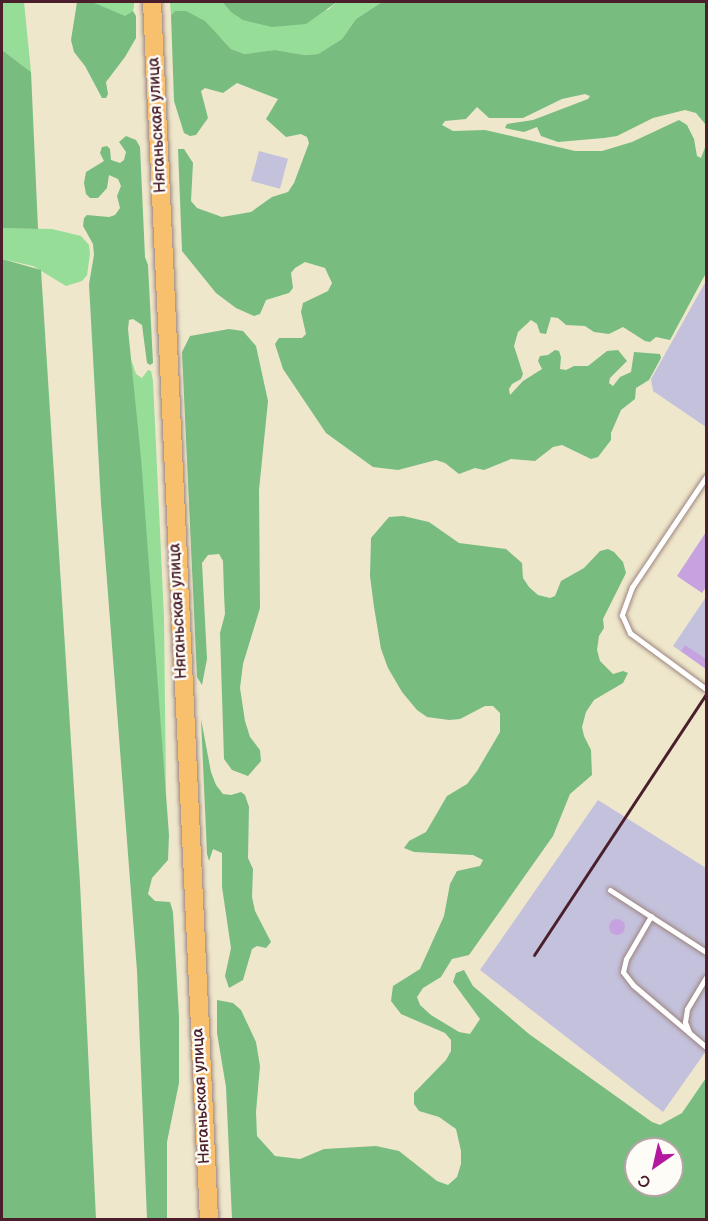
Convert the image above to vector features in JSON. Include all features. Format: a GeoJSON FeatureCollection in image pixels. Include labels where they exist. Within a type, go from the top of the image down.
{"type":"FeatureCollection","features":[{"type":"Feature","properties":{"kind":"highway","name":"Няганьская улица"},"geometry":{"type":"LineString","coordinates":[[152,2],[209,1220]]}},
{"type":"Feature","properties":{"kind":"lane"},"geometry":{"type":"LineString","coordinates":[[706,477],[632,587],[622,615],[630,633],[706,689]]}},
{"type":"Feature","properties":{"kind":"lane"},"geometry":{"type":"LineString","coordinates":[[610,890],[706,952]]}},
{"type":"Feature","properties":{"kind":"lane"},"geometry":{"type":"LineString","coordinates":[[651,916],[626,959],[623,972],[706,1047]]}},
{"type":"Feature","properties":{"kind":"lane"},"geometry":{"type":"LineString","coordinates":[[691,1035],[685,1016],[706,977]]}},
{"type":"Feature","properties":{"kind":"shaded area"},"geometry":{"type":"Polygon","coordinates":[[[259,151],[288,159],[280,189],[251,181],[259,151]]]}},
{"type":"Feature","properties":{"kind":"shaded area"},"geometry":{"type":"Polygon","coordinates":[[[706,281],[706,427],[653,391],[651,379],[706,281]]]}},
{"type":"Feature","properties":{"kind":"shaded area"},"geometry":{"type":"Polygon","coordinates":[[[706,597],[706,669],[673,646],[706,597]]]}},
{"type":"Feature","properties":{"kind":"shaded area"},"geometry":{"type":"Polygon","coordinates":[[[598,800],[706,868],[706,1051],[663,1112],[480,970],[598,800]]]}},
{"type":"Feature","properties":{"kind":"green space"},"geometry":{"type":"Polygon","coordinates":[[[2,2],[24,2],[31,72],[2,50],[2,2]]]}},
{"type":"Feature","properties":{"kind":"green space"},"geometry":{"type":"Polygon","coordinates":[[[77,2],[92,2],[125,16],[133,11],[136,16],[136,38],[106,82],[108,94],[106,98],[102,98],[85,66],[74,52],[71,40],[77,2]]]}},
{"type":"Feature","properties":{"kind":"green space"},"geometry":{"type":"Polygon","coordinates":[[[92,2],[134,2],[134,6],[133,11],[125,17],[114,14],[92,2]]]}},
{"type":"Feature","properties":{"kind":"green space"},"geometry":{"type":"Polygon","coordinates":[[[170,2],[222,2],[231,12],[328,10],[337,2],[382,2],[356,19],[342,39],[318,54],[303,55],[275,50],[246,54],[231,49],[221,38],[175,11],[171,15],[170,2]]]}},
{"type":"Feature","properties":{"kind":"green space"},"geometry":{"type":"Polygon","coordinates":[[[222,2],[337,2],[306,24],[272,27],[243,20],[222,2]]]}},
{"type":"Feature","properties":{"kind":"green space"},"geometry":{"type":"Polygon","coordinates":[[[382,2],[706,2],[706,125],[696,113],[685,110],[653,118],[617,136],[604,138],[558,142],[541,136],[537,127],[524,132],[505,128],[507,124],[533,120],[588,99],[590,96],[585,94],[562,99],[523,118],[489,118],[477,107],[466,119],[445,121],[442,125],[453,131],[485,130],[575,151],[602,151],[632,142],[679,120],[687,125],[694,139],[697,156],[701,158],[706,145],[706,273],[670,340],[656,337],[650,342],[645,341],[623,327],[609,334],[594,332],[585,326],[566,325],[558,318],[551,317],[546,334],[540,333],[537,324],[531,320],[518,332],[514,346],[523,374],[521,379],[512,384],[509,389],[510,395],[523,381],[542,369],[538,361],[540,356],[548,355],[555,350],[559,351],[561,357],[560,369],[566,370],[574,366],[588,366],[607,351],[618,350],[627,361],[610,378],[609,383],[613,386],[620,377],[631,372],[634,352],[660,354],[661,358],[649,380],[636,388],[635,399],[621,410],[611,433],[611,440],[598,457],[591,459],[562,445],[553,447],[535,461],[511,459],[484,470],[475,468],[459,474],[445,463],[436,460],[398,470],[373,467],[326,433],[283,369],[275,344],[279,338],[302,338],[306,334],[301,312],[303,303],[328,291],[332,283],[325,268],[305,262],[295,268],[291,273],[293,288],[289,293],[266,300],[260,314],[254,316],[236,308],[216,293],[182,251],[178,149],[184,149],[193,163],[191,201],[197,208],[222,217],[251,212],[272,197],[288,192],[294,183],[309,143],[307,137],[301,134],[286,137],[266,119],[278,99],[237,83],[223,93],[205,88],[201,91],[208,118],[196,135],[190,136],[184,133],[174,101],[171,15],[175,11],[186,11],[205,21],[231,49],[245,54],[275,50],[304,55],[318,54],[342,39],[356,19],[382,2]]]}},
{"type":"Feature","properties":{"kind":"green space"},"geometry":{"type":"Polygon","coordinates":[[[2,50],[31,72],[38,229],[2,228],[2,50]]]}},
{"type":"Feature","properties":{"kind":"green space"},"geometry":{"type":"Polygon","coordinates":[[[126,136],[136,140],[140,147],[145,257],[148,265],[153,363],[150,365],[147,363],[142,325],[133,319],[129,320],[128,329],[141,458],[169,835],[168,860],[152,878],[148,894],[155,901],[170,902],[173,912],[179,1017],[179,1083],[167,1142],[167,1220],[147,1219],[137,971],[101,503],[89,284],[94,255],[93,244],[83,226],[87,215],[109,217],[115,215],[120,208],[117,196],[121,186],[118,179],[109,175],[107,188],[98,198],[90,198],[86,194],[84,183],[86,172],[104,161],[100,153],[102,147],[107,146],[110,149],[111,160],[120,163],[124,160],[126,152],[119,142],[126,136]]]}},
{"type":"Feature","properties":{"kind":"green space"},"geometry":{"type":"Polygon","coordinates":[[[2,228],[52,229],[81,236],[89,245],[87,275],[82,281],[66,286],[33,266],[2,259],[2,228]]]}},
{"type":"Feature","properties":{"kind":"green space"},"geometry":{"type":"Polygon","coordinates":[[[2,259],[41,270],[80,883],[96,1219],[2,1219],[2,259]]]}},
{"type":"Feature","properties":{"kind":"green space"},"geometry":{"type":"Polygon","coordinates":[[[229,329],[243,331],[256,346],[268,401],[259,490],[260,608],[243,664],[240,688],[245,721],[250,737],[260,750],[261,761],[248,776],[232,770],[224,759],[220,633],[225,614],[223,561],[219,554],[208,555],[202,563],[207,659],[202,685],[197,677],[182,352],[190,336],[229,329]]]}},
{"type":"Feature","properties":{"kind":"green space"},"geometry":{"type":"Polygon","coordinates":[[[131,359],[136,374],[142,378],[148,370],[151,371],[153,381],[164,617],[166,796],[131,359]]]}},
{"type":"Feature","properties":{"kind":"green space"},"geometry":{"type":"Polygon","coordinates":[[[403,516],[429,522],[459,543],[506,549],[522,563],[523,578],[529,587],[538,595],[550,598],[555,596],[561,581],[584,568],[600,551],[608,549],[623,562],[626,573],[603,619],[604,628],[599,636],[597,650],[600,661],[613,674],[623,671],[628,673],[623,683],[594,700],[586,712],[582,727],[591,750],[592,775],[570,794],[553,836],[469,955],[452,959],[441,977],[423,988],[417,997],[420,1005],[431,1015],[459,1032],[470,1034],[480,1019],[453,982],[456,973],[464,970],[473,986],[529,1034],[652,1122],[660,1125],[682,1113],[706,1078],[706,1219],[232,1219],[226,1087],[217,1033],[217,1000],[233,1003],[241,1010],[256,1042],[260,1066],[256,1112],[257,1136],[275,1156],[300,1159],[324,1149],[376,1146],[399,1151],[437,1181],[448,1185],[457,1177],[461,1164],[461,1151],[456,1129],[439,1117],[419,1111],[414,1104],[414,1093],[446,1060],[451,1051],[451,1040],[445,1033],[401,1014],[391,1001],[393,986],[420,969],[444,916],[450,884],[457,871],[480,866],[483,860],[473,855],[414,852],[404,848],[409,841],[426,832],[447,796],[467,784],[477,771],[500,732],[500,713],[493,706],[485,706],[460,719],[427,717],[417,710],[402,692],[388,668],[381,649],[370,576],[371,538],[389,517],[403,516]]]}},
{"type":"Feature","properties":{"kind":"green space"},"geometry":{"type":"Polygon","coordinates":[[[201,719],[211,772],[216,785],[223,794],[231,795],[241,792],[245,795],[249,807],[248,858],[253,869],[252,897],[255,911],[271,942],[266,948],[257,946],[252,949],[243,980],[229,988],[225,976],[231,948],[222,887],[222,853],[213,849],[209,861],[207,854],[201,719]]]}},
{"type":"Feature","properties":{"kind":"building"},"geometry":{"type":"Polygon","coordinates":[[[706,532],[706,587],[702,593],[677,576],[706,532]]]}},
{"type":"Feature","properties":{"kind":"building"},"geometry":{"type":"Polygon","coordinates":[[[685,645],[706,659],[706,669],[681,651],[685,645]]]}},
{"type":"Feature","properties":{"kind":"building"},"geometry":{"type":"Polygon","coordinates":[[[617,919],[623,921],[625,927],[623,933],[617,935],[611,933],[609,927],[611,921],[617,919]]]}},
{"type":"Feature","properties":{"kind":"railway"},"geometry":{"type":"LineString","coordinates":[[534,955],[706,694]]}}]}
